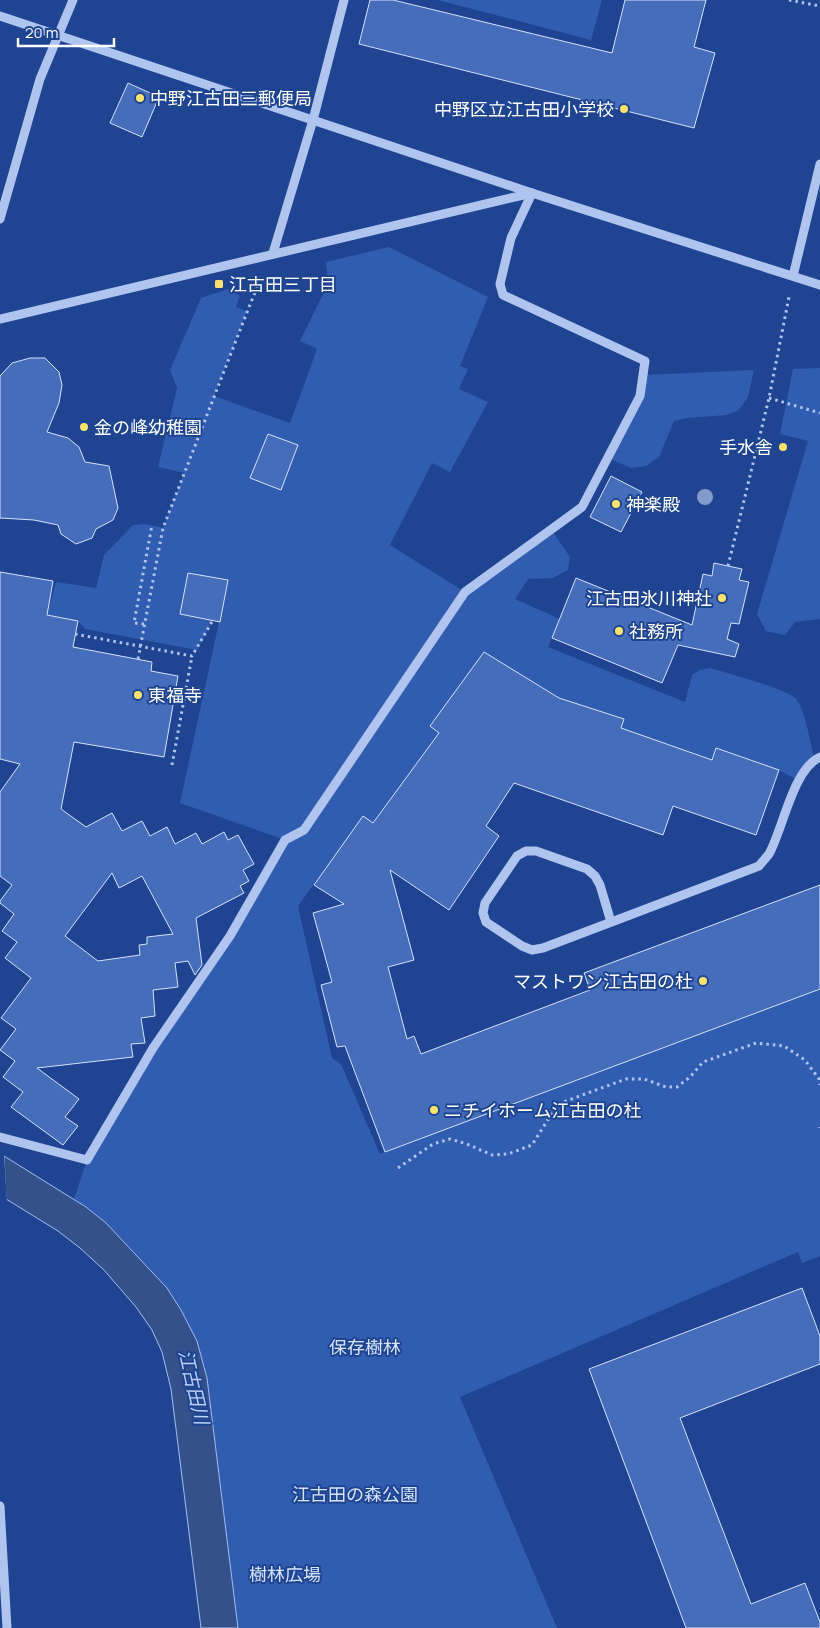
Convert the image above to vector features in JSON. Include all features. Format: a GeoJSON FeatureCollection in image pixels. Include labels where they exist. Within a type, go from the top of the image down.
{"type":"FeatureCollection","features":[{"type":"Feature","properties":{"kind":"street"},"geometry":{"type":"LineString","coordinates":[[0,219],[40,79],[72,0]]}},
{"type":"Feature","properties":{"kind":"street"},"geometry":{"type":"LineString","coordinates":[[273,253],[313,120],[344,0]]}},
{"type":"Feature","properties":{"kind":"street"},"geometry":{"type":"LineString","coordinates":[[0,16],[532,193],[820,286]]}},
{"type":"Feature","properties":{"kind":"street"},"geometry":{"type":"LineString","coordinates":[[793,276],[820,164]]}},
{"type":"Feature","properties":{"kind":"street"},"geometry":{"type":"LineString","coordinates":[[0,319],[532,193]]}},
{"type":"Feature","properties":{"kind":"street"},"geometry":{"type":"LineString","coordinates":[[0,1138],[88,1160],[153,1048],[230,936],[286,840],[304,830],[465,592],[582,507],[640,396],[644,361],[502,295],[500,284],[511,238],[532,193]]}},
{"type":"Feature","properties":{"kind":"street"},"geometry":{"type":"LineString","coordinates":[[611,922],[600,885],[595,876],[587,869],[536,852],[526,851],[517,856],[486,903],[483,913],[486,922],[522,946],[532,950],[543,948],[759,866],[769,854],[802,773],[820,757]]}},
{"type":"Feature","properties":{"kind":"street"},"geometry":{"type":"LineString","coordinates":[[0,1506],[7,1628]]}},
{"type":"Feature","properties":{"kind":"path"},"geometry":{"type":"LineString","coordinates":[[789,0],[820,6]]}},
{"type":"Feature","properties":{"kind":"path"},"geometry":{"type":"LineString","coordinates":[[138,659],[163,528],[251,302],[273,253]]}},
{"type":"Feature","properties":{"kind":"path"},"geometry":{"type":"LineString","coordinates":[[728,566],[769,398],[793,276]]}},
{"type":"Feature","properties":{"kind":"path"},"geometry":{"type":"LineString","coordinates":[[769,398],[820,413]]}},
{"type":"Feature","properties":{"kind":"path"},"geometry":{"type":"LineString","coordinates":[[144,624],[134,622],[152,525]]}},
{"type":"Feature","properties":{"kind":"path"},"geometry":{"type":"LineString","coordinates":[[172,765],[192,656],[213,620]]}},
{"type":"Feature","properties":{"kind":"path"},"geometry":{"type":"LineString","coordinates":[[76,634],[192,656]]}},
{"type":"Feature","properties":{"kind":"path"},"geometry":{"type":"LineString","coordinates":[[398,1168],[433,1144],[450,1139],[467,1144],[492,1156],[508,1154],[532,1145],[554,1110],[566,1101],[626,1079],[644,1079],[666,1087],[677,1086],[690,1077],[703,1062],[756,1042],[784,1046],[805,1060],[819,1079],[820,1085]]}},
{"type":"Feature","properties":{"kind":"green space"},"geometry":{"type":"Polygon","coordinates":[[[438,0],[602,0],[591,40],[438,0]]]}},
{"type":"Feature","properties":{"kind":"green space"},"geometry":{"type":"Polygon","coordinates":[[[389,247],[488,297],[460,366],[468,369],[459,389],[488,402],[450,472],[432,463],[390,545],[465,592],[551,529],[570,557],[568,570],[553,578],[528,579],[515,599],[560,619],[548,647],[685,702],[692,675],[700,670],[710,668],[782,691],[797,700],[800,706],[815,760],[799,781],[779,770],[716,748],[712,760],[621,728],[624,719],[549,695],[547,691],[484,652],[430,726],[439,733],[373,823],[363,817],[298,906],[332,1058],[341,1064],[380,1154],[820,989],[820,1256],[802,1263],[798,1252],[460,1397],[557,1628],[238,1628],[208,1388],[197,1341],[167,1288],[106,1223],[74,1199],[87,1160],[153,1048],[230,936],[285,840],[180,803],[228,580],[188,573],[180,613],[213,620],[197,650],[85,629],[78,621],[47,615],[56,582],[96,588],[104,555],[133,525],[145,524],[163,528],[184,473],[158,467],[177,388],[170,370],[201,298],[228,289],[240,296],[236,307],[247,311],[214,396],[290,423],[317,349],[300,341],[328,284],[326,262],[389,247]],[[268,434],[250,478],[298,445],[268,434]]]}},
{"type":"Feature","properties":{"kind":"green space"},"geometry":{"type":"Polygon","coordinates":[[[820,368],[820,619],[795,622],[785,635],[766,631],[757,614],[808,441],[780,434],[793,369],[820,368]]]}},
{"type":"Feature","properties":{"kind":"green space"},"geometry":{"type":"Polygon","coordinates":[[[754,370],[748,397],[739,410],[727,415],[687,418],[674,421],[659,457],[646,466],[631,468],[608,458],[640,396],[643,375],[754,370]]]}},
{"type":"Feature","properties":{"kind":"water","name":"江古田川"},"geometry":{"type":"Polygon","coordinates":[[[4,1156],[86,1207],[106,1223],[167,1288],[197,1341],[207,1378],[238,1628],[201,1628],[171,1389],[162,1352],[152,1330],[136,1307],[104,1270],[80,1248],[58,1231],[6,1199],[4,1156]]]}},
{"type":"Feature","properties":{"kind":"pier"},"geometry":{"type":"Polygon","coordinates":[[[0,1153],[4,1154],[7,1203],[0,1201],[0,1153]]]}},
{"type":"Feature","properties":{"kind":"building"},"geometry":{"type":"Polygon","coordinates":[[[370,0],[393,0],[612,53],[625,0],[706,0],[694,47],[715,53],[694,128],[359,44],[370,0]]]}},
{"type":"Feature","properties":{"kind":"building"},"geometry":{"type":"Polygon","coordinates":[[[128,83],[159,97],[142,137],[110,123],[128,83]]]}},
{"type":"Feature","properties":{"kind":"building"},"geometry":{"type":"Polygon","coordinates":[[[30,358],[45,358],[59,372],[62,385],[59,403],[47,432],[68,438],[79,447],[85,462],[109,466],[118,508],[113,520],[96,529],[92,538],[76,544],[61,534],[58,525],[34,520],[0,518],[0,376],[12,363],[30,358]]]}},
{"type":"Feature","properties":{"kind":"building"},"geometry":{"type":"Polygon","coordinates":[[[268,434],[298,445],[281,490],[250,478],[268,434]]]}},
{"type":"Feature","properties":{"kind":"building","name":"神楽殿"},"geometry":{"type":"Polygon","coordinates":[[[611,476],[642,492],[621,532],[590,517],[611,476]]]}},
{"type":"Feature","properties":{"kind":"building","name":"社務所"},"geometry":{"type":"Polygon","coordinates":[[[714,563],[742,569],[739,580],[749,582],[739,624],[731,623],[727,639],[739,644],[735,657],[678,645],[662,683],[552,638],[576,578],[692,625],[703,574],[712,576],[714,563]]]}},
{"type":"Feature","properties":{"kind":"building"},"geometry":{"type":"Polygon","coordinates":[[[0,572],[53,581],[47,615],[78,621],[73,647],[152,662],[151,671],[178,676],[164,757],[74,742],[61,809],[86,827],[112,813],[122,831],[142,821],[150,836],[167,827],[175,844],[196,833],[202,844],[224,832],[228,840],[238,835],[254,864],[243,870],[249,881],[240,886],[244,893],[196,918],[202,965],[195,975],[188,961],[175,963],[178,987],[153,990],[155,1016],[141,1018],[145,1043],[131,1044],[133,1057],[37,1068],[79,1099],[65,1117],[78,1126],[63,1145],[11,1107],[23,1092],[3,1077],[15,1061],[0,1050],[16,1029],[1,1018],[31,978],[5,958],[17,942],[2,931],[14,914],[0,903],[12,885],[0,876],[0,792],[20,764],[0,759],[0,572]],[[112,873],[65,936],[98,961],[140,955],[139,945],[147,944],[147,937],[173,934],[142,876],[119,888],[112,873]]]}},
{"type":"Feature","properties":{"kind":"building"},"geometry":{"type":"Polygon","coordinates":[[[188,573],[228,580],[220,622],[180,614],[188,573]]]}},
{"type":"Feature","properties":{"kind":"building"},"geometry":{"type":"Polygon","coordinates":[[[484,652],[559,698],[624,719],[621,728],[712,760],[716,748],[779,770],[756,835],[673,806],[663,835],[514,783],[486,826],[499,836],[449,910],[390,870],[414,960],[388,967],[407,1039],[414,1036],[421,1054],[590,990],[584,973],[820,885],[820,989],[385,1152],[345,1046],[337,1047],[321,985],[332,982],[313,913],[344,904],[314,885],[363,816],[373,823],[439,733],[430,726],[484,652]]]}},
{"type":"Feature","properties":{"kind":"building"},"geometry":{"type":"Polygon","coordinates":[[[802,1288],[820,1336],[820,1364],[680,1418],[751,1604],[805,1583],[820,1622],[820,1628],[686,1628],[589,1369],[802,1288]]]}},
{"type":"Feature","properties":{"kind":"place","name":"中野江古田三郵便局"},"geometry":{"type":"Point","coordinates":[140,98]}},
{"type":"Feature","properties":{"kind":"place","name":"中野区立江古田小学校"},"geometry":{"type":"Point","coordinates":[624,109]}},
{"type":"Feature","properties":{"kind":"place","name":"江古田三丁目"},"geometry":{"type":"Point","coordinates":[219,284]}},
{"type":"Feature","properties":{"kind":"place","name":"金の峰幼稚園"},"geometry":{"type":"Point","coordinates":[84,427]}},
{"type":"Feature","properties":{"kind":"place","name":"手水舎"},"geometry":{"type":"Point","coordinates":[783,447]}},
{"type":"Feature","properties":{"kind":"place","name":"神楽殿"},"geometry":{"type":"Point","coordinates":[616,504]}},
{"type":"Feature","properties":{"kind":"place","name":"江古田氷川神社"},"geometry":{"type":"Point","coordinates":[722,598]}},
{"type":"Feature","properties":{"kind":"place","name":"社務所"},"geometry":{"type":"Point","coordinates":[619,631]}},
{"type":"Feature","properties":{"kind":"place","name":"東福寺"},"geometry":{"type":"Point","coordinates":[138,695]}},
{"type":"Feature","properties":{"kind":"place","name":"マストワン江古田の杜"},"geometry":{"type":"Point","coordinates":[703,981]}},
{"type":"Feature","properties":{"kind":"place","name":"ニチイホーム江古田の杜"},"geometry":{"type":"Point","coordinates":[434,1110]}},
{"type":"Feature","properties":{"kind":"park label","name":"保存樹林"},"geometry":{"type":"Point","coordinates":[365,1347]}},
{"type":"Feature","properties":{"kind":"park label","name":"江古田の森公園"},"geometry":{"type":"Point","coordinates":[355,1494]}},
{"type":"Feature","properties":{"kind":"park label","name":"樹林広場"},"geometry":{"type":"Point","coordinates":[285,1574]}}]}
